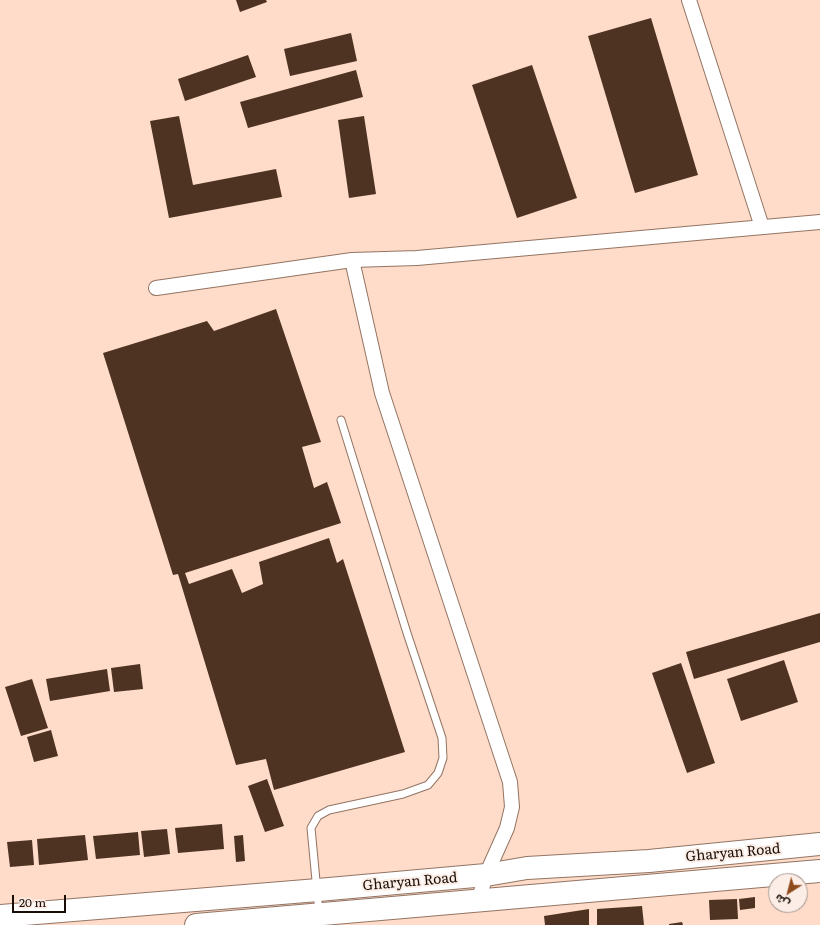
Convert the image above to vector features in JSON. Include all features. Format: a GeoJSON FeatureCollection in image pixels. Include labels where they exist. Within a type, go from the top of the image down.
{"type":"FeatureCollection","features":[{"type":"Feature","properties":{"kind":"highway","name":"Gharyan Road"},"geometry":{"type":"LineString","coordinates":[[0,916],[486,875],[527,868],[649,861],[820,844]]}},
{"type":"Feature","properties":{"kind":"highway","name":"Gharyan Road"},"geometry":{"type":"LineString","coordinates":[[196,925],[478,902],[820,871]]}},
{"type":"Feature","properties":{"kind":"street"},"geometry":{"type":"LineString","coordinates":[[689,0],[762,227]]}},
{"type":"Feature","properties":{"kind":"street"},"geometry":{"type":"LineString","coordinates":[[156,288],[352,260],[417,258],[820,222]]}},
{"type":"Feature","properties":{"kind":"street"},"geometry":{"type":"LineString","coordinates":[[352,260],[382,393],[510,782],[512,807],[507,828],[486,875],[478,902]]}},
{"type":"Feature","properties":{"kind":"lane"},"geometry":{"type":"LineString","coordinates":[[320,915],[311,828],[318,816],[329,810],[403,794],[428,785],[438,773],[443,758],[442,738],[407,633],[341,420]]}},
{"type":"Feature","properties":{"kind":"building"},"geometry":{"type":"Polygon","coordinates":[[[236,0],[266,0],[267,2],[240,12],[236,0]]]}},
{"type":"Feature","properties":{"kind":"building"},"geometry":{"type":"Polygon","coordinates":[[[651,18],[698,175],[635,193],[588,36],[651,18]]]}},
{"type":"Feature","properties":{"kind":"building"},"geometry":{"type":"Polygon","coordinates":[[[351,33],[357,61],[290,76],[284,49],[351,33]]]}},
{"type":"Feature","properties":{"kind":"building"},"geometry":{"type":"Polygon","coordinates":[[[248,55],[256,77],[185,101],[178,79],[248,55]]]}},
{"type":"Feature","properties":{"kind":"building"},"geometry":{"type":"Polygon","coordinates":[[[532,65],[577,198],[517,218],[472,85],[532,65]]]}},
{"type":"Feature","properties":{"kind":"building"},"geometry":{"type":"Polygon","coordinates":[[[356,70],[363,97],[248,128],[240,102],[356,70]]]}},
{"type":"Feature","properties":{"kind":"building"},"geometry":{"type":"Polygon","coordinates":[[[179,116],[193,185],[276,169],[282,197],[169,218],[150,121],[179,116]]]}},
{"type":"Feature","properties":{"kind":"building"},"geometry":{"type":"Polygon","coordinates":[[[364,116],[376,194],[349,198],[338,120],[364,116]]]}},
{"type":"Feature","properties":{"kind":"building"},"geometry":{"type":"Polygon","coordinates":[[[276,309],[321,442],[302,447],[314,488],[327,482],[341,523],[185,573],[189,584],[232,569],[242,593],[263,584],[259,562],[329,538],[337,563],[343,559],[405,752],[274,790],[266,759],[236,765],[178,574],[173,575],[103,353],[207,321],[214,331],[276,309]]]}},
{"type":"Feature","properties":{"kind":"building"},"geometry":{"type":"Polygon","coordinates":[[[820,613],[820,642],[694,679],[686,652],[820,613]]]}},
{"type":"Feature","properties":{"kind":"building"},"geometry":{"type":"Polygon","coordinates":[[[784,660],[798,702],[741,721],[727,679],[784,660]]]}},
{"type":"Feature","properties":{"kind":"building"},"geometry":{"type":"Polygon","coordinates":[[[681,663],[715,763],[687,773],[652,673],[681,663]]]}},
{"type":"Feature","properties":{"kind":"building"},"geometry":{"type":"Polygon","coordinates":[[[140,664],[143,689],[114,692],[111,668],[140,664]]]}},
{"type":"Feature","properties":{"kind":"building"},"geometry":{"type":"Polygon","coordinates":[[[107,669],[110,691],[50,701],[46,679],[107,669]]]}},
{"type":"Feature","properties":{"kind":"building"},"geometry":{"type":"Polygon","coordinates":[[[32,679],[48,728],[21,736],[5,687],[32,679]]]}},
{"type":"Feature","properties":{"kind":"building"},"geometry":{"type":"Polygon","coordinates":[[[51,730],[58,756],[34,762],[27,737],[51,730]]]}},
{"type":"Feature","properties":{"kind":"building"},"geometry":{"type":"Polygon","coordinates":[[[267,779],[284,826],[265,832],[248,786],[267,779]]]}},
{"type":"Feature","properties":{"kind":"building"},"geometry":{"type":"Polygon","coordinates":[[[222,824],[224,849],[178,853],[175,828],[222,824]]]}},
{"type":"Feature","properties":{"kind":"building"},"geometry":{"type":"Polygon","coordinates":[[[167,829],[170,854],[144,857],[141,831],[167,829]]]}},
{"type":"Feature","properties":{"kind":"building"},"geometry":{"type":"Polygon","coordinates":[[[138,832],[140,855],[96,859],[93,836],[138,832]]]}},
{"type":"Feature","properties":{"kind":"building"},"geometry":{"type":"Polygon","coordinates":[[[85,835],[88,860],[39,865],[37,839],[85,835]]]}},
{"type":"Feature","properties":{"kind":"building"},"geometry":{"type":"Polygon","coordinates":[[[243,835],[245,861],[236,862],[234,836],[243,835]]]}},
{"type":"Feature","properties":{"kind":"building"},"geometry":{"type":"Polygon","coordinates":[[[32,840],[34,865],[10,867],[7,842],[32,840]]]}},
{"type":"Feature","properties":{"kind":"building"},"geometry":{"type":"Polygon","coordinates":[[[755,897],[755,908],[740,910],[739,899],[755,897]]]}},
{"type":"Feature","properties":{"kind":"building"},"geometry":{"type":"Polygon","coordinates":[[[737,899],[738,919],[710,920],[709,900],[737,899]]]}},
{"type":"Feature","properties":{"kind":"building"},"geometry":{"type":"Polygon","coordinates":[[[642,906],[644,925],[597,925],[597,909],[642,906]]]}},
{"type":"Feature","properties":{"kind":"building"},"geometry":{"type":"Polygon","coordinates":[[[589,909],[589,925],[545,925],[544,916],[589,909]]]}},
{"type":"Feature","properties":{"kind":"building"},"geometry":{"type":"Polygon","coordinates":[[[682,922],[683,925],[669,925],[669,924],[682,922]]]}}]}
